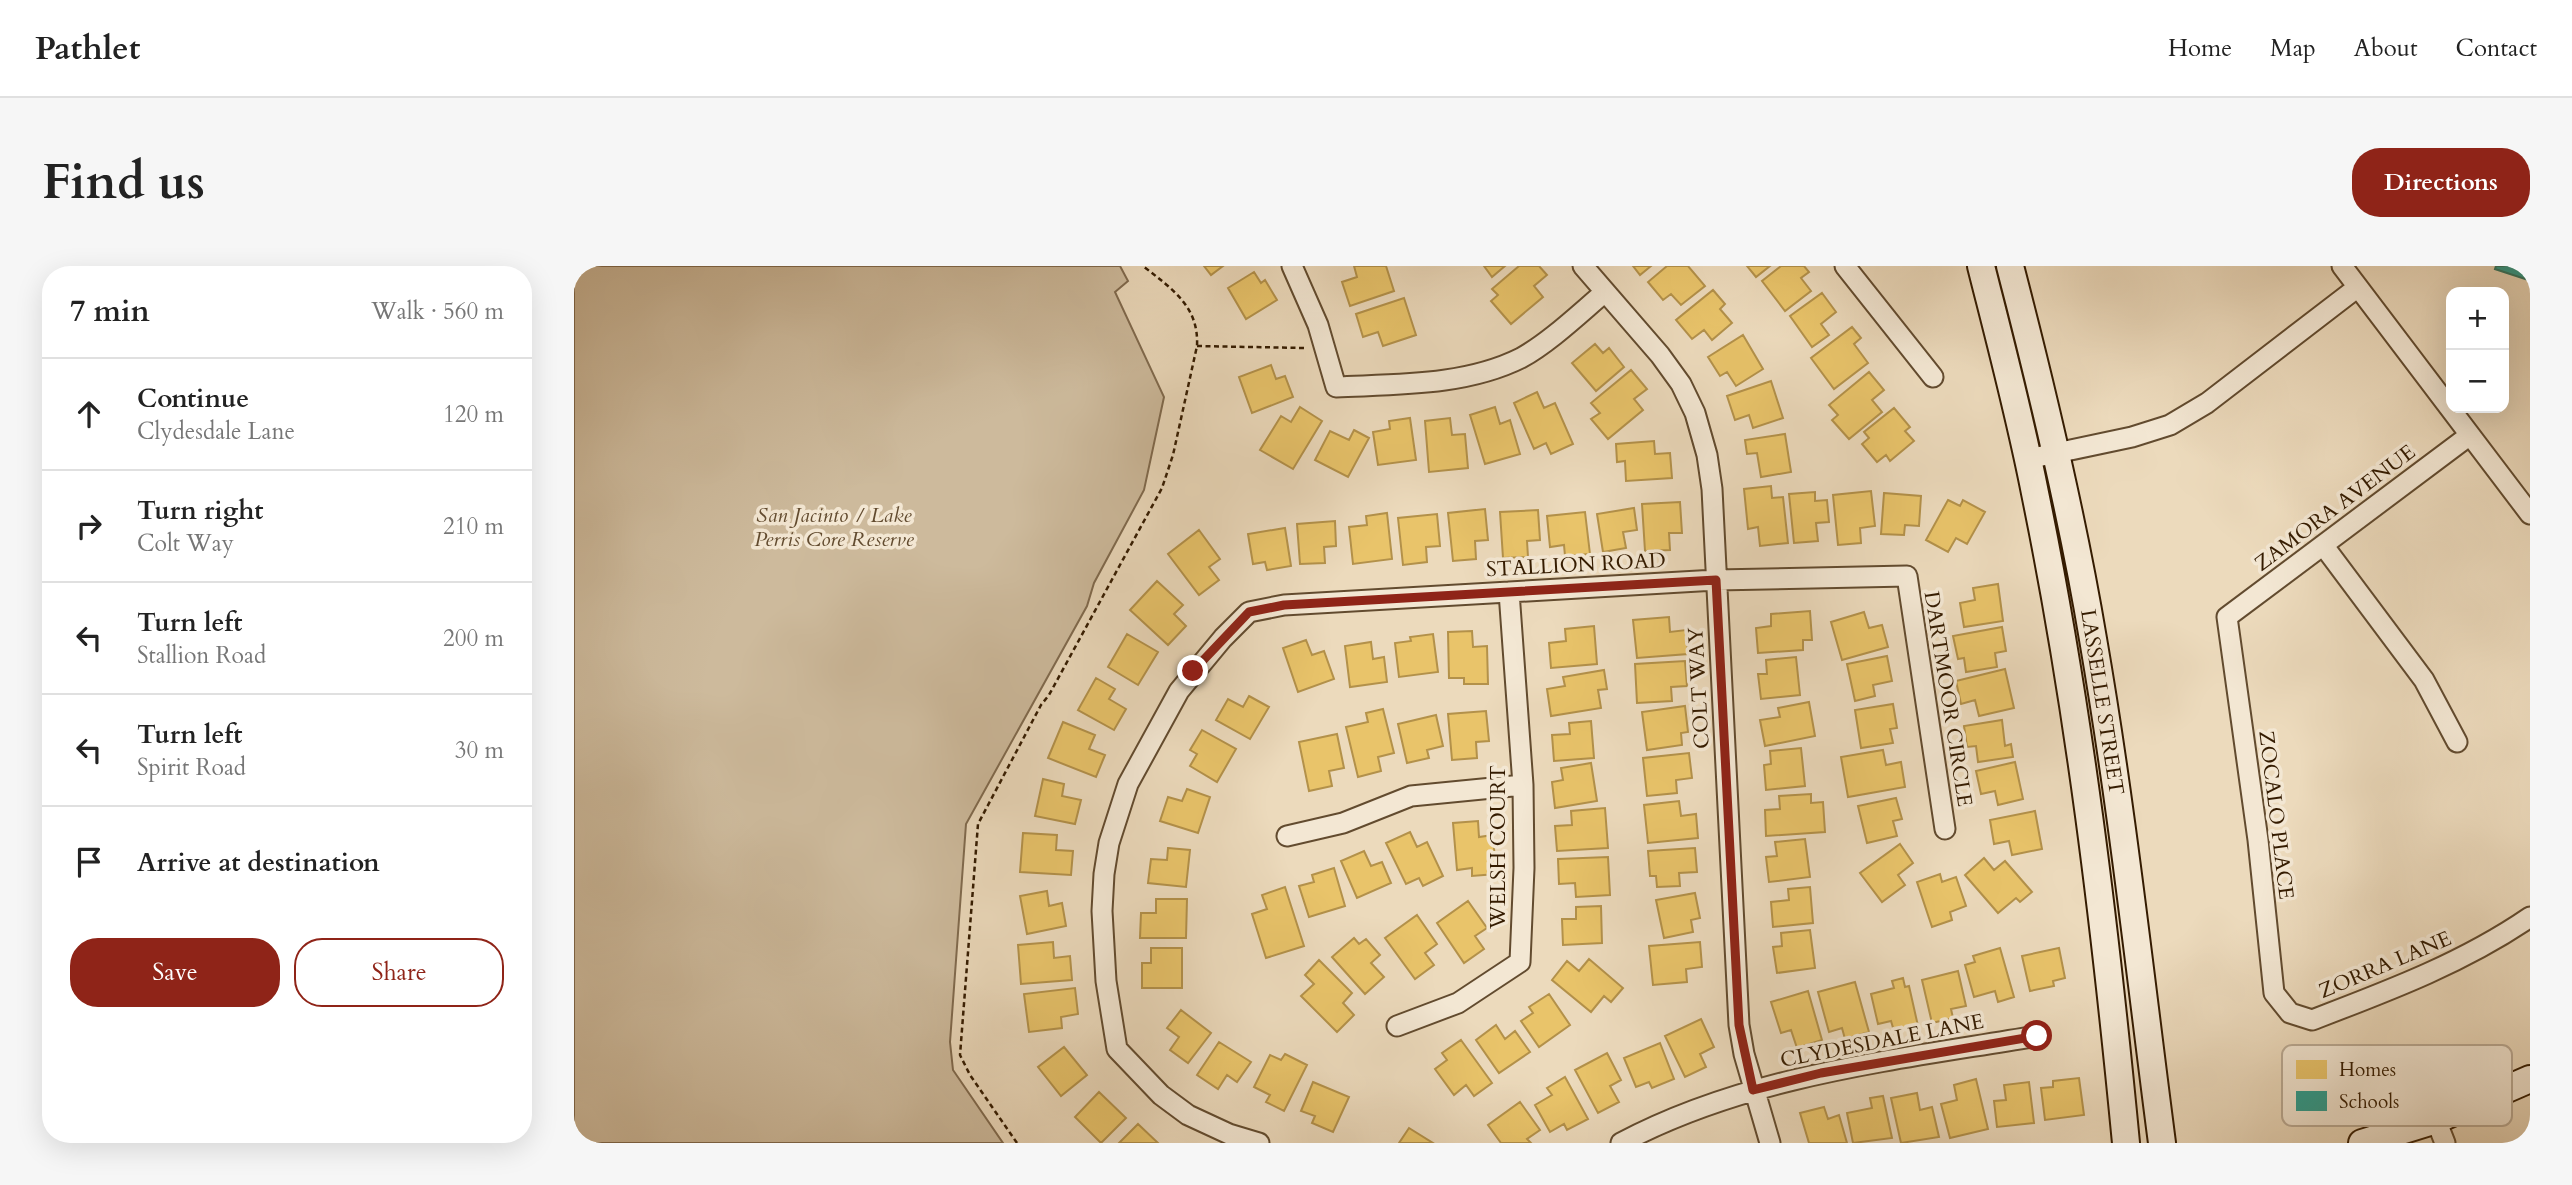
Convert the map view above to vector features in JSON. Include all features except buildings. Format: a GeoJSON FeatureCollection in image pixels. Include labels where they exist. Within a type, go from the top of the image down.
{"type":"FeatureCollection","features":[{"type":"Feature","properties":{"kind":"main road","name":"LASSELLE STREET"},"geometry":{"type":"LineString","coordinates":[[1981,266],[2028,458],[2072,697],[2096,872],[2126,1143]]}},
{"type":"Feature","properties":{"kind":"main road","name":"LASSELLE STREET"},"geometry":{"type":"LineString","coordinates":[[2009,272],[2056,452],[2078,555],[2105,710],[2162,1143]]}},
{"type":"Feature","properties":{"kind":"main road"},"geometry":{"type":"LineString","coordinates":[[2512,1089],[2530,1079]]}},
{"type":"Feature","properties":{"kind":"main road"},"geometry":{"type":"LineString","coordinates":[[2362,1143],[2440,1131]]}},
{"type":"Feature","properties":{"kind":"street"},"geometry":{"type":"LineString","coordinates":[[1292,266],[1306,293],[1336,387],[1452,379],[1495,369],[1523,357],[1605,292]]}},
{"type":"Feature","properties":{"kind":"street","name":"COLT WAY"},"geometry":{"type":"LineString","coordinates":[[1583,266],[1660,355],[1681,384],[1695,413],[1707,455],[1712,489],[1739,1025],[1753,1090],[1770,1143]]}},
{"type":"Feature","properties":{"kind":"street"},"geometry":{"type":"LineString","coordinates":[[1845,266],[1933,377]]}},
{"type":"Feature","properties":{"kind":"street"},"geometry":{"type":"LineString","coordinates":[[2342,266],[2530,514]]}},
{"type":"Feature","properties":{"kind":"street"},"geometry":{"type":"LineString","coordinates":[[2028,458],[2132,437],[2170,425],[2207,403],[2358,288]]}},
{"type":"Feature","properties":{"kind":"street","name":"ZAMORA AVENUE"},"geometry":{"type":"LineString","coordinates":[[2227,617],[2470,435]]}},
{"type":"Feature","properties":{"kind":"street"},"geometry":{"type":"LineString","coordinates":[[2323,545],[2424,680],[2457,742]]}},
{"type":"Feature","properties":{"kind":"street","name":"STALLION ROAD"},"geometry":{"type":"LineString","coordinates":[[1259,1143],[1219,1130],[1188,1115],[1161,1095],[1117,1049],[1106,981],[1102,911],[1109,843],[1128,784],[1186,681],[1249,612],[1284,605],[1716,580],[1907,576]]}},
{"type":"Feature","properties":{"kind":"street","name":"DARTMOOR CIRCLE"},"geometry":{"type":"LineString","coordinates":[[1907,576],[1945,829]]}},
{"type":"Feature","properties":{"kind":"street","name":"WELSH COURT"},"geometry":{"type":"LineString","coordinates":[[1397,1026],[1458,1003],[1520,962],[1524,868],[1523,785],[1509,592]]}},
{"type":"Feature","properties":{"kind":"street","name":"ZOCALO PLACE"},"geometry":{"type":"LineString","coordinates":[[2227,617],[2258,840],[2274,993],[2290,1013]]}},
{"type":"Feature","properties":{"kind":"street"},"geometry":{"type":"LineString","coordinates":[[1287,836],[1350,820],[1411,796],[1523,785]]}},
{"type":"Feature","properties":{"kind":"street","name":"ZORRA LANE"},"geometry":{"type":"LineString","coordinates":[[2290,1013],[2312,1020],[2418,979],[2466,955],[2530,917]]}},
{"type":"Feature","properties":{"kind":"street","name":"CLYDESDALE LANE"},"geometry":{"type":"LineString","coordinates":[[1621,1143],[1710,1104],[1753,1090],[1821,1073],[2037,1036]]}},
{"type":"Feature","properties":{"kind":"path"},"geometry":{"type":"LineString","coordinates":[[1017,1143],[970,1075],[960,1055],[978,824],[1162,488],[1173,455],[1197,346],[1198,329],[1194,315],[1170,288],[1143,266]]}},
{"type":"Feature","properties":{"kind":"path"},"geometry":{"type":"LineString","coordinates":[[1197,346],[1324,346]]}},
{"type":"Feature","properties":{"kind":"green space","name":"San Jacinto / Lake Perris Core Reserve"},"geometry":{"type":"Polygon","coordinates":[[[574,266],[1120,266],[1128,281],[1115,292],[1164,397],[1144,490],[1094,583],[1087,606],[966,824],[950,1042],[953,1070],[1003,1143],[574,1143],[574,266]]]}},
{"type":"Feature","properties":{"kind":"route"},"geometry":{"type":"LineString","coordinates":[[1193,671],[1249,612],[1284,605],[1716,580],[1739,1025],[1753,1090],[1821,1073],[2037,1036]]}}]}
